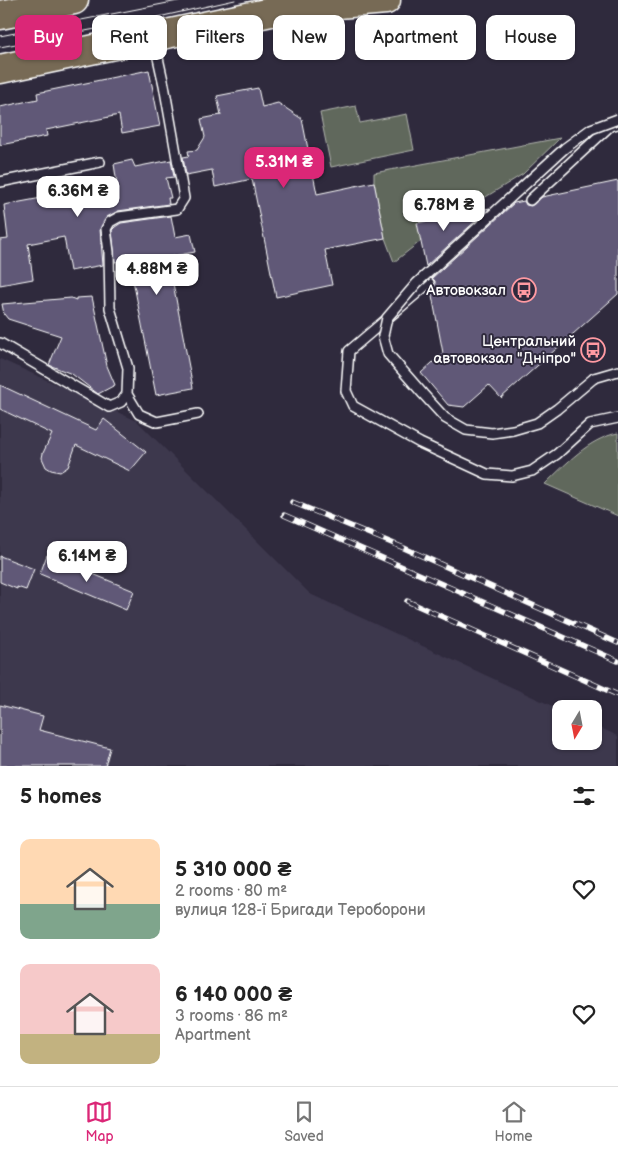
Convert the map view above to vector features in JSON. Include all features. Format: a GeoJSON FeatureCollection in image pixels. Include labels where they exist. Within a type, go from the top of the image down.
{"type":"FeatureCollection","features":[{"type":"Feature","properties":{"kind":"main road"},"geometry":{"type":"LineString","coordinates":[[0,15],[34,3],[74,0]]}},
{"type":"Feature","properties":{"kind":"main road"},"geometry":{"type":"LineString","coordinates":[[167,34],[289,4],[386,0]]}},
{"type":"Feature","properties":{"kind":"main road"},"geometry":{"type":"LineString","coordinates":[[0,69],[92,50]]}},
{"type":"Feature","properties":{"kind":"lane"},"geometry":{"type":"LineString","coordinates":[[158,60],[184,198],[177,209],[119,217],[110,222],[106,228],[109,252],[110,308],[128,368],[128,394],[140,414],[157,422],[198,414]]}},
{"type":"Feature","properties":{"kind":"lane"},"geometry":{"type":"LineString","coordinates":[[618,119],[591,129],[565,148],[424,276],[406,294],[387,318],[382,336],[388,354],[423,394],[445,418],[466,430],[492,433],[514,430],[537,423],[594,378],[618,372]]}},
{"type":"Feature","properties":{"kind":"lane"},"geometry":{"type":"LineString","coordinates":[[530,200],[610,126],[618,124]]}},
{"type":"Feature","properties":{"kind":"lane"},"geometry":{"type":"LineString","coordinates":[[0,182],[100,162]]}},
{"type":"Feature","properties":{"kind":"lane"},"geometry":{"type":"LineString","coordinates":[[429,283],[350,351],[346,391],[353,406],[420,443],[487,474],[512,476],[532,471],[557,454],[590,424],[618,418]]}},
{"type":"Feature","properties":{"kind":"lane"},"geometry":{"type":"LineString","coordinates":[[0,342],[109,407],[121,402],[128,394]]}},
{"type":"Feature","properties":{"kind":"shaded area"},"geometry":{"type":"Polygon","coordinates":[[[0,359],[137,421],[310,594],[552,706],[552,750],[602,750],[602,729],[618,736],[618,766],[0,766],[0,359]]]}},
{"type":"Feature","properties":{"kind":"green space"},"geometry":{"type":"Polygon","coordinates":[[[356,106],[360,123],[407,114],[414,150],[331,167],[320,113],[356,106]]]}},
{"type":"Feature","properties":{"kind":"green space"},"geometry":{"type":"Polygon","coordinates":[[[560,138],[523,174],[445,222],[394,262],[385,238],[374,182],[374,173],[560,138]]]}},
{"type":"Feature","properties":{"kind":"green space"},"geometry":{"type":"Polygon","coordinates":[[[618,433],[618,516],[545,484],[587,446],[618,433]]]}},
{"type":"Feature","properties":{"kind":"building"},"geometry":{"type":"Polygon","coordinates":[[[149,70],[160,126],[122,133],[119,115],[46,130],[47,136],[0,145],[0,107],[38,99],[37,93],[149,70]]]}},
{"type":"Feature","properties":{"kind":"building"},"geometry":{"type":"Polygon","coordinates":[[[258,88],[262,107],[278,103],[302,119],[317,194],[374,182],[385,238],[325,250],[332,285],[276,297],[252,179],[215,187],[212,170],[186,175],[183,157],[189,156],[188,151],[197,150],[205,137],[201,119],[221,115],[217,96],[258,88]]]}},
{"type":"Feature","properties":{"kind":"building"},"geometry":{"type":"Polygon","coordinates":[[[132,160],[135,167],[171,160],[174,177],[166,178],[171,198],[168,198],[169,204],[118,211],[107,217],[100,229],[103,265],[70,271],[64,237],[28,244],[33,279],[0,285],[0,240],[8,239],[4,205],[117,184],[114,164],[132,160]]]}},
{"type":"Feature","properties":{"kind":"building","name":"Автовокзал"},"geometry":{"type":"Polygon","coordinates":[[[618,181],[618,294],[501,398],[489,385],[464,407],[448,405],[421,373],[443,353],[431,290],[435,285],[435,281],[432,278],[514,203],[524,201],[526,205],[531,206],[542,197],[618,181]]]}},
{"type":"Feature","properties":{"kind":"building"},"geometry":{"type":"Polygon","coordinates":[[[490,208],[426,266],[417,223],[490,208]]]}},
{"type":"Feature","properties":{"kind":"building"},"geometry":{"type":"Polygon","coordinates":[[[171,216],[175,237],[191,234],[195,252],[168,257],[193,388],[156,395],[129,260],[115,262],[112,230],[121,223],[171,216]]]}},
{"type":"Feature","properties":{"kind":"building"},"geometry":{"type":"Polygon","coordinates":[[[92,297],[107,366],[115,385],[98,394],[72,374],[49,365],[61,336],[8,319],[4,314],[2,304],[71,298],[76,300],[76,298],[92,297]]]}},
{"type":"Feature","properties":{"kind":"building"},"geometry":{"type":"Polygon","coordinates":[[[0,385],[96,430],[104,419],[146,452],[130,471],[76,445],[68,467],[60,472],[51,470],[46,467],[42,458],[52,434],[0,409],[0,385]]]}},
{"type":"Feature","properties":{"kind":"building"},"geometry":{"type":"Polygon","coordinates":[[[47,555],[134,591],[126,610],[40,574],[47,555]]]}},
{"type":"Feature","properties":{"kind":"building"},"geometry":{"type":"Polygon","coordinates":[[[0,556],[34,569],[26,590],[17,587],[17,589],[0,582],[0,556]]]}},
{"type":"Feature","properties":{"kind":"building"},"geometry":{"type":"Polygon","coordinates":[[[0,705],[43,716],[39,730],[110,748],[105,766],[0,766],[0,705]]]}},
{"type":"Feature","properties":{"kind":"tram line"},"geometry":{"type":"LineString","coordinates":[[0,36],[183,0]]}},
{"type":"Feature","properties":{"kind":"tram line"},"geometry":{"type":"LineString","coordinates":[[0,47],[154,18],[235,0]]}},
{"type":"Feature","properties":{"kind":"railway"},"geometry":{"type":"LineString","coordinates":[[292,502],[404,548],[618,643]]}},
{"type":"Feature","properties":{"kind":"railway"},"geometry":{"type":"LineString","coordinates":[[284,515],[618,661]]}},
{"type":"Feature","properties":{"kind":"railway"},"geometry":{"type":"LineString","coordinates":[[407,601],[618,695]]}},
{"type":"Feature","properties":{"kind":"place","name":"Автовокзал"},"geometry":{"type":"Point","coordinates":[524,290]}},
{"type":"Feature","properties":{"kind":"place","name":"Центральний автовокзал \"Дніпро\""},"geometry":{"type":"Point","coordinates":[593,350]}}]}
